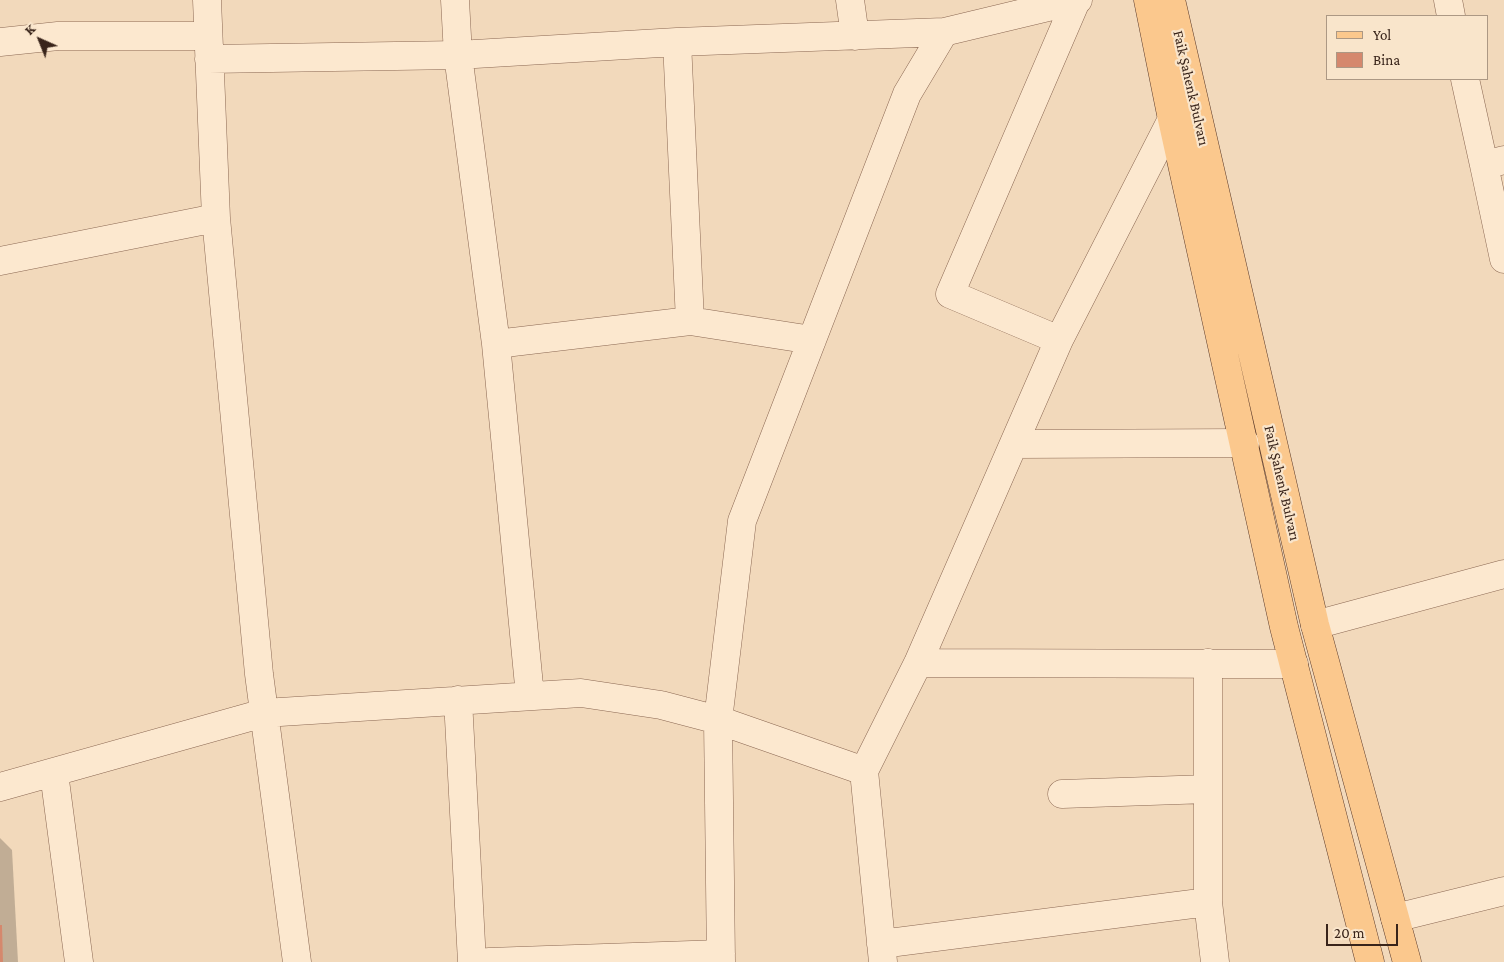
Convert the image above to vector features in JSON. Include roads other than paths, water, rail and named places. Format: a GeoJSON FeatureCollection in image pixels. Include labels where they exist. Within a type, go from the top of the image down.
{"type":"FeatureCollection","features":[{"type":"Feature","properties":{"kind":"main road","name":"Faik Şahenk Bulvarı"},"geometry":{"type":"LineString","coordinates":[[1148,0],[1172,120],[1245,443],[1284,627],[1370,962]]}},
{"type":"Feature","properties":{"kind":"main road","name":"Faik Şahenk Bulvarı"},"geometry":{"type":"LineString","coordinates":[[1171,0],[1315,625],[1407,962]]}},
{"type":"Feature","properties":{"kind":"street"},"geometry":{"type":"LineString","coordinates":[[207,0],[216,218],[264,713],[296,962]]}},
{"type":"Feature","properties":{"kind":"street"},"geometry":{"type":"LineString","coordinates":[[455,0],[458,55],[496,344],[530,696]]}},
{"type":"Feature","properties":{"kind":"street"},"geometry":{"type":"LineString","coordinates":[[850,0],[855,36]]}},
{"type":"Feature","properties":{"kind":"street"},"geometry":{"type":"LineString","coordinates":[[0,42],[58,36],[208,48],[458,55],[677,42],[944,32],[1077,0]]}},
{"type":"Feature","properties":{"kind":"street"},"geometry":{"type":"LineString","coordinates":[[1059,340],[950,294],[1077,0]]}},
{"type":"Feature","properties":{"kind":"street"},"geometry":{"type":"LineString","coordinates":[[1448,0],[1451,15]]}},
{"type":"Feature","properties":{"kind":"street"},"geometry":{"type":"LineString","coordinates":[[489,962],[721,958],[718,720],[742,522],[907,94],[944,32]]}},
{"type":"Feature","properties":{"kind":"street"},"geometry":{"type":"LineString","coordinates":[[677,42],[690,321]]}},
{"type":"Feature","properties":{"kind":"street"},"geometry":{"type":"LineString","coordinates":[[1465,80],[1494,162],[1504,259]]}},
{"type":"Feature","properties":{"kind":"street"},"geometry":{"type":"LineString","coordinates":[[1172,120],[1059,340],[918,663],[864,771],[882,953],[1208,902]]}},
{"type":"Feature","properties":{"kind":"street"},"geometry":{"type":"LineString","coordinates":[[0,261],[216,218]]}},
{"type":"Feature","properties":{"kind":"street"},"geometry":{"type":"LineString","coordinates":[[496,344],[690,321],[812,340]]}},
{"type":"Feature","properties":{"kind":"street"},"geometry":{"type":"LineString","coordinates":[[1014,444],[1245,443]]}},
{"type":"Feature","properties":{"kind":"street"},"geometry":{"type":"LineString","coordinates":[[1315,625],[1504,574]]}},
{"type":"Feature","properties":{"kind":"street"},"geometry":{"type":"LineString","coordinates":[[918,663],[1294,664]]}},
{"type":"Feature","properties":{"kind":"street"},"geometry":{"type":"LineString","coordinates":[[1208,663],[1208,902],[1215,962]]}},
{"type":"Feature","properties":{"kind":"street"},"geometry":{"type":"LineString","coordinates":[[0,787],[264,713],[581,693],[661,705],[718,720],[864,771]]}},
{"type":"Feature","properties":{"kind":"street"},"geometry":{"type":"LineString","coordinates":[[458,700],[472,962]]}},
{"type":"Feature","properties":{"kind":"street"},"geometry":{"type":"LineString","coordinates":[[54,773],[79,962]]}},
{"type":"Feature","properties":{"kind":"street"},"geometry":{"type":"LineString","coordinates":[[1062,794],[1208,789]]}},
{"type":"Feature","properties":{"kind":"street"},"geometry":{"type":"LineString","coordinates":[[1395,918],[1504,891]]}}]}
